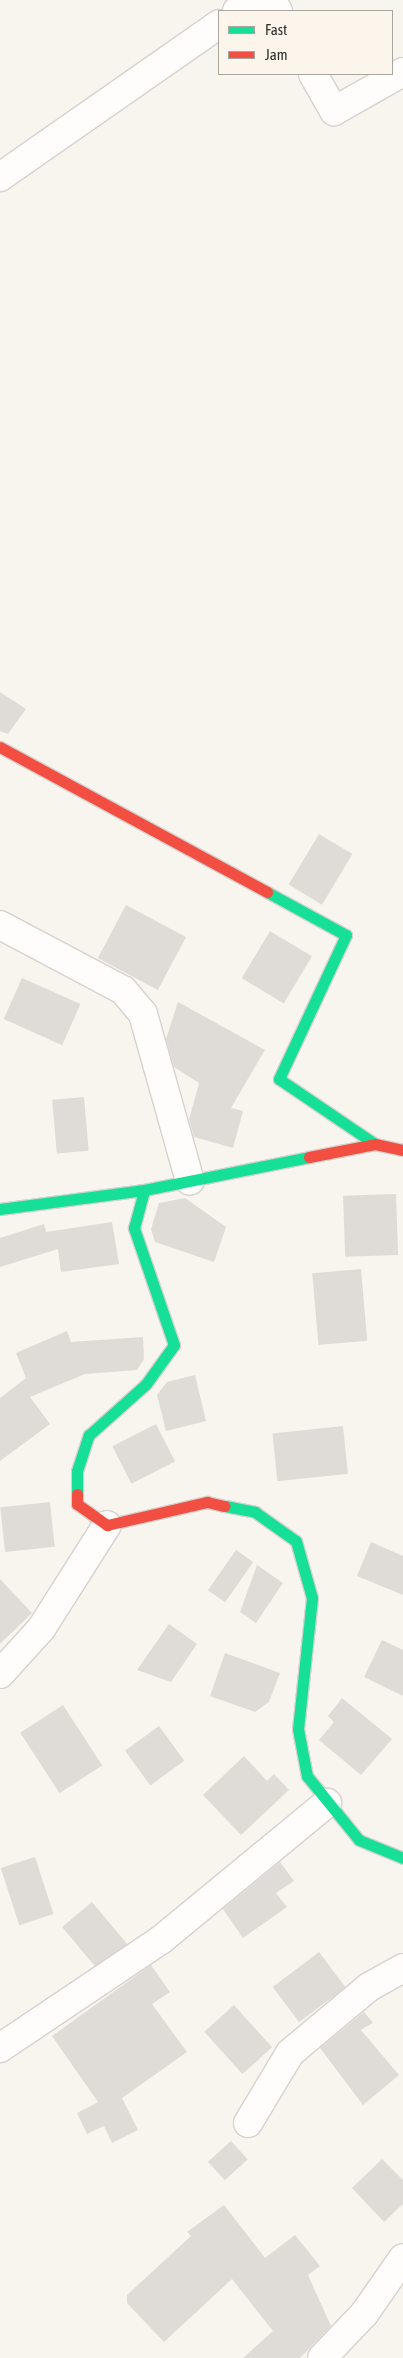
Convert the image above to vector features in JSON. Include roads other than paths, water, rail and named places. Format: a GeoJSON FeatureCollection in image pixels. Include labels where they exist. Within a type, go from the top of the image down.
{"type":"FeatureCollection","features":[{"type":"Feature","properties":{"kind":"street"},"geometry":{"type":"LineString","coordinates":[[238,10],[253,0]]}},
{"type":"Feature","properties":{"kind":"street"},"geometry":{"type":"LineString","coordinates":[[0,177],[218,25]]}},
{"type":"Feature","properties":{"kind":"street"},"geometry":{"type":"LineString","coordinates":[[314,75],[334,110],[403,72]]}},
{"type":"Feature","properties":{"kind":"street"},"geometry":{"type":"LineString","coordinates":[[0,747],[346,935],[279,1079],[375,1144],[403,1150]]}},
{"type":"Feature","properties":{"kind":"street"},"geometry":{"type":"LineString","coordinates":[[0,925],[123,990],[143,1014],[190,1181]]}},
{"type":"Feature","properties":{"kind":"street"},"geometry":{"type":"LineString","coordinates":[[0,1209],[144,1190],[375,1144]]}},
{"type":"Feature","properties":{"kind":"street"},"geometry":{"type":"LineString","coordinates":[[107,1525],[77,1504],[77,1471],[89,1435],[146,1384],[174,1344],[134,1228],[144,1190]]}},
{"type":"Feature","properties":{"kind":"street"},"geometry":{"type":"LineString","coordinates":[[0,1674],[41,1629],[107,1525],[207,1502],[255,1512],[296,1541],[312,1598],[298,1729],[307,1776],[327,1803],[359,1840],[403,1858]]}},
{"type":"Feature","properties":{"kind":"street"},"geometry":{"type":"LineString","coordinates":[[0,2048],[162,1939],[327,1803]]}},
{"type":"Feature","properties":{"kind":"street"},"geometry":{"type":"LineString","coordinates":[[248,2122],[290,2052],[369,1987],[403,1968]]}},
{"type":"Feature","properties":{"kind":"street"},"geometry":{"type":"LineString","coordinates":[[322,2358],[364,2314],[403,2258]]}}]}
